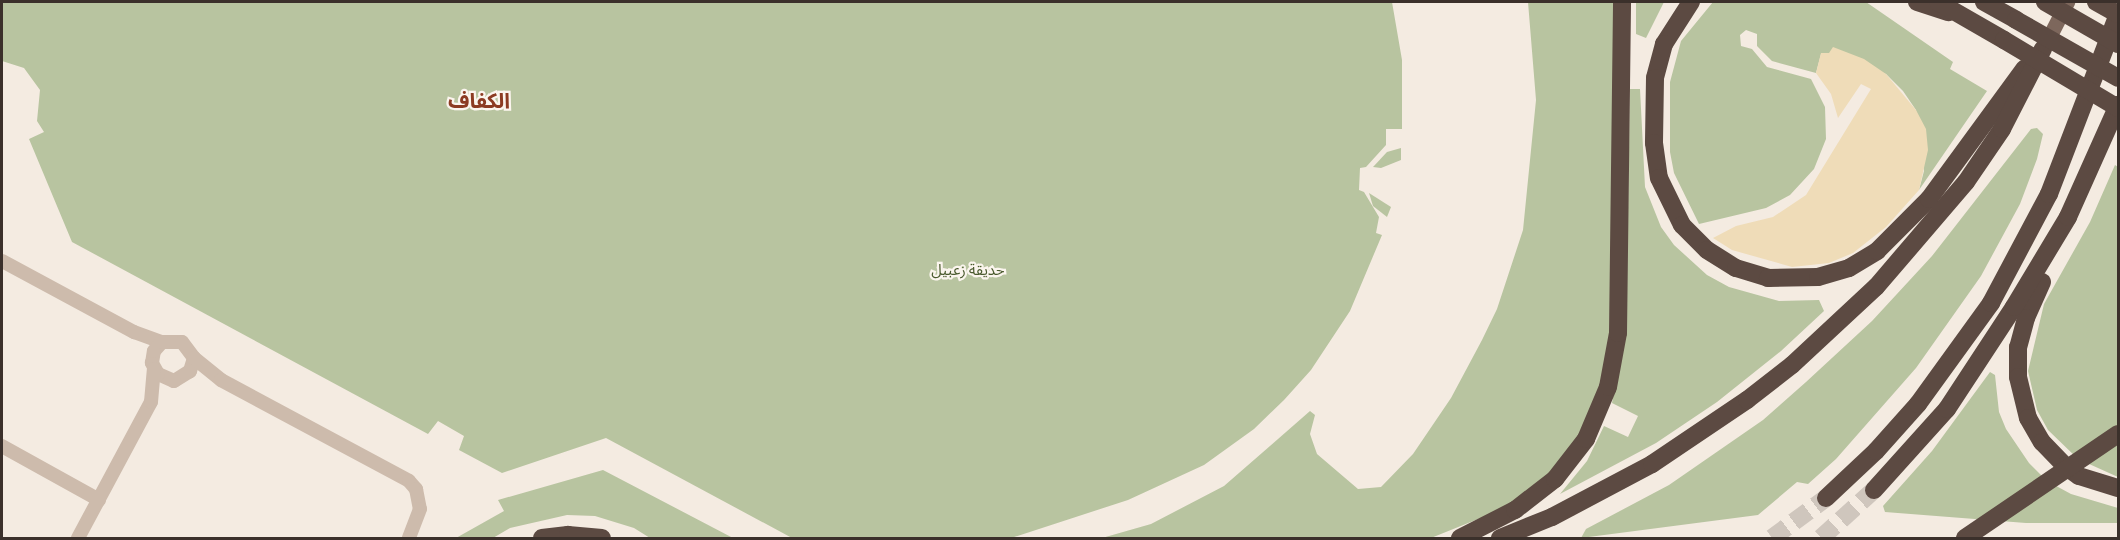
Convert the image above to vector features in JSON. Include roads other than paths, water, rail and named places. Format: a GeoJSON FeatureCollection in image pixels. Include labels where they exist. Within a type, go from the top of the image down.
{"type":"FeatureCollection","features":[{"type":"Feature","properties":{"kind":"highway"},"geometry":{"type":"LineString","coordinates":[[1460,538],[1515,510],[1555,479],[1586,439],[1608,387],[1619,314],[1622,2]]}},
{"type":"Feature","properties":{"kind":"highway"},"geometry":{"type":"LineString","coordinates":[[1691,2],[1664,44],[1655,78],[1654,143],[1659,178],[1672,210],[1694,238],[1721,260],[1768,278],[1802,280],[1834,273],[1884,246],[1929,199],[2012,82],[2043,49]]}},
{"type":"Feature","properties":{"kind":"highway"},"geometry":{"type":"LineString","coordinates":[[1917,2],[1959,14]]}},
{"type":"Feature","properties":{"kind":"highway"},"geometry":{"type":"LineString","coordinates":[[1938,2],[2118,106],[2068,217],[2021,332],[2017,362],[2020,392],[2034,430],[2052,455],[2079,476],[2118,489]]}},
{"type":"Feature","properties":{"kind":"highway"},"geometry":{"type":"LineString","coordinates":[[1984,2],[2118,78]]}},
{"type":"Feature","properties":{"kind":"highway"},"geometry":{"type":"LineString","coordinates":[[2045,2],[2118,44]]}},
{"type":"Feature","properties":{"kind":"highway"},"geometry":{"type":"LineString","coordinates":[[1826,498],[1876,451],[1918,404],[1991,303],[2049,194],[2118,14],[2096,2]]}},
{"type":"Feature","properties":{"kind":"highway"},"geometry":{"type":"LineString","coordinates":[[1500,538],[1552,517],[1652,464],[1738,407],[1792,365],[1876,286],[1966,182],[2002,129],[2043,49]]}},
{"type":"Feature","properties":{"kind":"highway"},"geometry":{"type":"LineString","coordinates":[[1874,490],[1923,439],[1970,378],[2068,217]]}},
{"type":"Feature","properties":{"kind":"highway"},"geometry":{"type":"LineString","coordinates":[[1965,538],[2118,434]]}},
{"type":"Feature","properties":{"kind":"highway"},"geometry":{"type":"LineString","coordinates":[[542,538],[568,535],[602,538]]}},
{"type":"Feature","properties":{"kind":"main road"},"geometry":{"type":"LineString","coordinates":[[2043,49],[2067,2]]}},
{"type":"Feature","properties":{"kind":"street"},"geometry":{"type":"LineString","coordinates":[[2,261],[134,332],[162,342],[182,342],[194,358],[222,380],[409,481],[416,489],[420,509],[409,538]]}},
{"type":"Feature","properties":{"kind":"street"},"geometry":{"type":"LineString","coordinates":[[134,332],[153,363],[180,378],[222,380]]}},
{"type":"Feature","properties":{"kind":"street"},"geometry":{"type":"LineString","coordinates":[[151,402],[153,363],[162,342]]}},
{"type":"Feature","properties":{"kind":"street"},"geometry":{"type":"LineString","coordinates":[[78,538],[151,402],[180,378],[194,358]]}},
{"type":"Feature","properties":{"kind":"street"},"geometry":{"type":"LineString","coordinates":[[2,447],[99,500]]}},
{"type":"Feature","properties":{"kind":"tunnel"},"geometry":{"type":"LineString","coordinates":[[1821,538],[1874,490]]}},
{"type":"Feature","properties":{"kind":"tunnel"},"geometry":{"type":"LineString","coordinates":[[1772,538],[1826,498]]}},
{"type":"Feature","properties":{"kind":"district","name":"الكفاف"},"geometry":{"type":"Point","coordinates":[479,101]}},
{"type":"Feature","properties":{"kind":"park label","name":"حديقة زعبيل"},"geometry":{"type":"Point","coordinates":[968,271]}}]}
